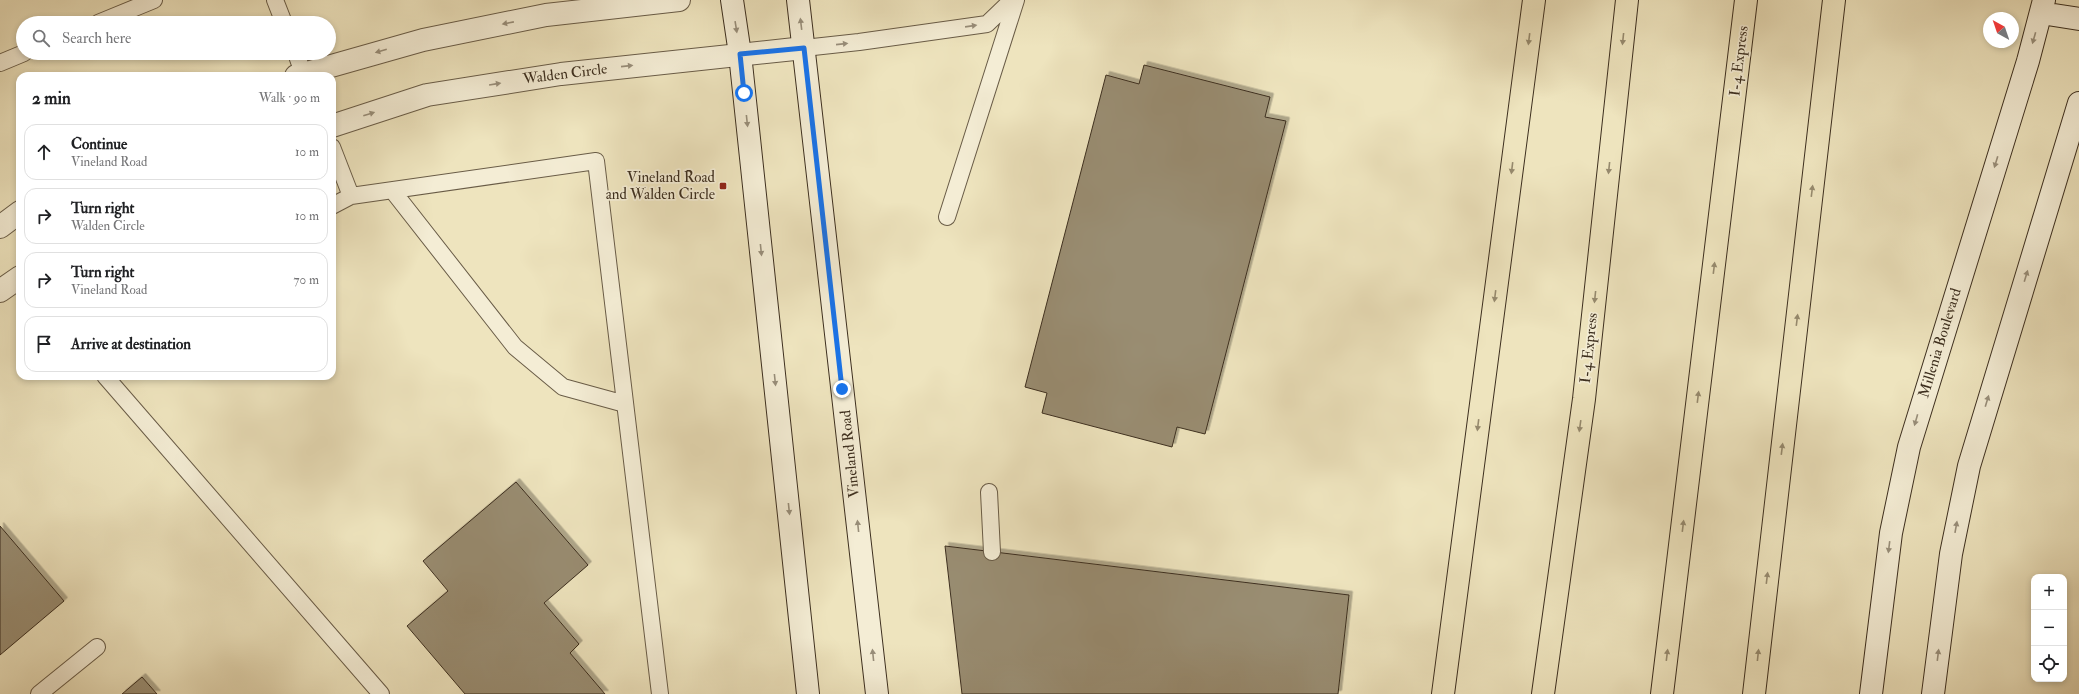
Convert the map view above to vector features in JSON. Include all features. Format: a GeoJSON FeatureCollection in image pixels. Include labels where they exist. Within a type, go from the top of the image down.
{"type":"FeatureCollection","features":[{"type":"Feature","properties":{"kind":"highway"},"geometry":{"type":"LineString","coordinates":[[1443,694],[1534,0]]}},
{"type":"Feature","properties":{"kind":"highway","name":"I-4 Express"},"geometry":{"type":"LineString","coordinates":[[1543,694],[1584,399],[1627,0]]}},
{"type":"Feature","properties":{"kind":"highway","name":"I-4 Express"},"geometry":{"type":"LineString","coordinates":[[1662,694],[1746,0]]}},
{"type":"Feature","properties":{"kind":"highway"},"geometry":{"type":"LineString","coordinates":[[1754,694],[1834,0]]}},
{"type":"Feature","properties":{"kind":"street"},"geometry":{"type":"LineString","coordinates":[[311,72],[423,40],[546,16],[679,0]]}},
{"type":"Feature","properties":{"kind":"street"},"geometry":{"type":"LineString","coordinates":[[732,0],[740,54],[808,694]]}},
{"type":"Feature","properties":{"kind":"street","name":"Vineland Road"},"geometry":{"type":"LineString","coordinates":[[798,0],[877,694]]}},
{"type":"Feature","properties":{"kind":"street"},"geometry":{"type":"LineString","coordinates":[[2043,7],[2079,19]]}},
{"type":"Feature","properties":{"kind":"street","name":"Millenia Boulevard"},"geometry":{"type":"LineString","coordinates":[[1871,694],[1891,533],[1909,447],[2043,7]]}},
{"type":"Feature","properties":{"kind":"street","name":"Walden Circle"},"geometry":{"type":"LineString","coordinates":[[336,125],[427,95],[561,74],[804,48]]}},
{"type":"Feature","properties":{"kind":"street"},"geometry":{"type":"LineString","coordinates":[[1933,694],[1951,554],[1968,466],[2079,103]]}},
{"type":"Feature","properties":{"kind":"street"},"geometry":{"type":"LineString","coordinates":[[0,227],[16,215]]}},
{"type":"Feature","properties":{"kind":"street"},"geometry":{"type":"LineString","coordinates":[[0,292],[16,280]]}},
{"type":"Feature","properties":{"kind":"lane"},"geometry":{"type":"LineString","coordinates":[[115,16],[154,0]]}},
{"type":"Feature","properties":{"kind":"lane"},"geometry":{"type":"LineString","coordinates":[[275,0],[281,16]]}},
{"type":"Feature","properties":{"kind":"lane"},"geometry":{"type":"LineString","coordinates":[[804,48],[859,42],[987,24],[1012,0]]}},
{"type":"Feature","properties":{"kind":"lane"},"geometry":{"type":"LineString","coordinates":[[947,217],[1016,0]]}},
{"type":"Feature","properties":{"kind":"lane"},"geometry":{"type":"LineString","coordinates":[[0,63],[16,56]]}},
{"type":"Feature","properties":{"kind":"lane"},"geometry":{"type":"LineString","coordinates":[[298,60],[300,72]]}},
{"type":"Feature","properties":{"kind":"lane"},"geometry":{"type":"LineString","coordinates":[[336,157],[351,196]]}},
{"type":"Feature","properties":{"kind":"lane"},"geometry":{"type":"LineString","coordinates":[[336,204],[351,196],[596,161],[660,694]]}},
{"type":"Feature","properties":{"kind":"lane"},"geometry":{"type":"LineString","coordinates":[[392,190],[515,347],[563,387],[625,404]]}},
{"type":"Feature","properties":{"kind":"lane"},"geometry":{"type":"LineString","coordinates":[[109,380],[381,694]]}},
{"type":"Feature","properties":{"kind":"lane"},"geometry":{"type":"LineString","coordinates":[[989,492],[992,552]]}},
{"type":"Feature","properties":{"kind":"lane"},"geometry":{"type":"LineString","coordinates":[[39,694],[97,647]]}},
{"type":"Feature","properties":{"kind":"building"},"geometry":{"type":"Polygon","coordinates":[[[1144,65],[1270,97],[1265,117],[1286,121],[1205,434],[1177,427],[1172,447],[1042,413],[1047,393],[1025,387],[1106,75],[1139,84],[1144,65]]]}},
{"type":"Feature","properties":{"kind":"building"},"geometry":{"type":"Polygon","coordinates":[[[516,482],[588,565],[544,603],[579,644],[570,653],[605,694],[465,694],[407,626],[448,591],[423,561],[516,482]]]}},
{"type":"Feature","properties":{"kind":"building"},"geometry":{"type":"Polygon","coordinates":[[[0,526],[64,601],[0,655],[0,526]]]}},
{"type":"Feature","properties":{"kind":"building"},"geometry":{"type":"Polygon","coordinates":[[[945,546],[1349,595],[1338,694],[962,694],[945,546]]]}},
{"type":"Feature","properties":{"kind":"building"},"geometry":{"type":"Polygon","coordinates":[[[142,677],[157,694],[122,694],[142,677]]]}},
{"type":"Feature","properties":{"kind":"place","name":"Vineland Road and Walden Circle"},"geometry":{"type":"Point","coordinates":[723,186]}},
{"type":"Feature","properties":{"kind":"route"},"geometry":{"type":"LineString","coordinates":[[744,93],[740,54],[804,48],[842,389]]}}]}
